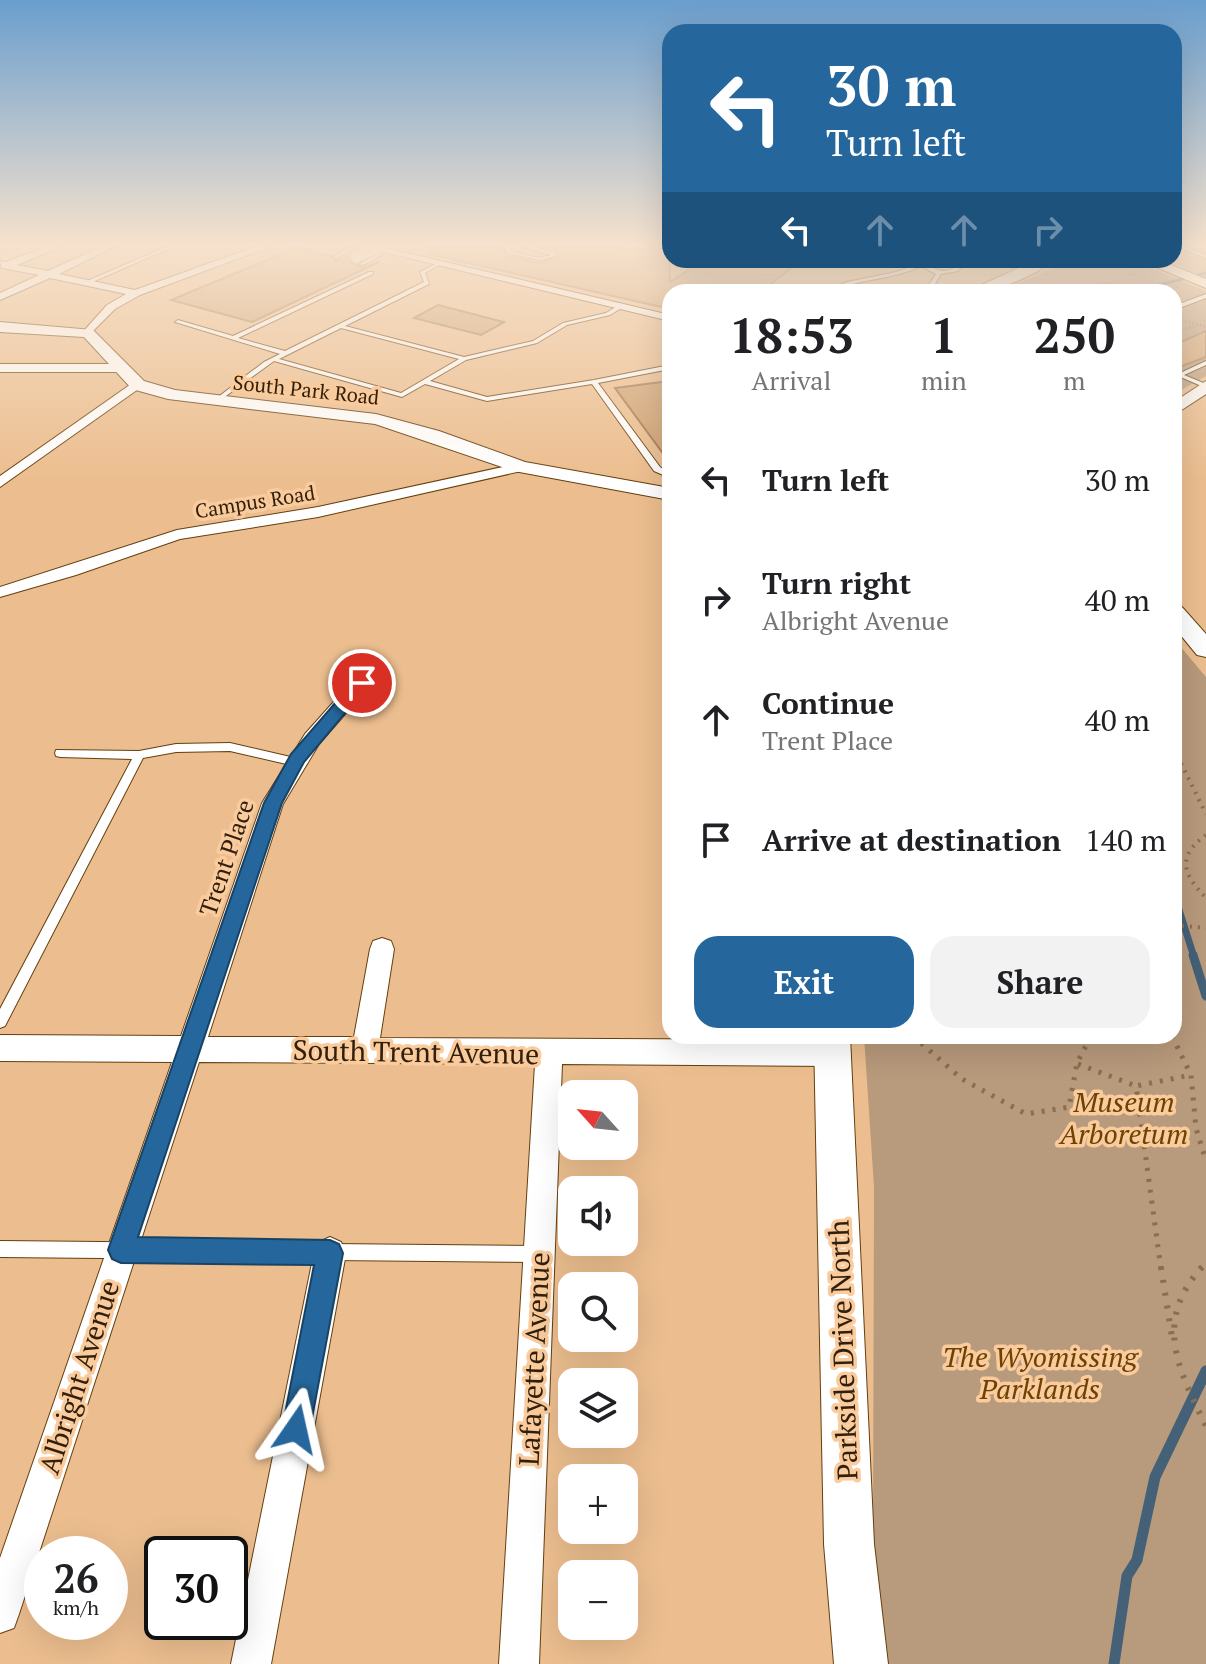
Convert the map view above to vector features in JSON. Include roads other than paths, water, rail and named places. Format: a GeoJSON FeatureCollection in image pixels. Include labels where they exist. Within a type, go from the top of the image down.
{"type":"FeatureCollection","features":[{"type":"Feature","properties":{"kind":"street"},"geometry":{"type":"LineString","coordinates":[[88,333],[96,324]]}},
{"type":"Feature","properties":{"kind":"street"},"geometry":{"type":"LineString","coordinates":[[0,327],[88,333],[138,385],[0,483]]}},
{"type":"Feature","properties":{"kind":"street"},"geometry":{"type":"LineString","coordinates":[[0,368],[122,368]]}},
{"type":"Feature","properties":{"kind":"street","name":"South Park Road"},"geometry":{"type":"LineString","coordinates":[[138,385],[215,402],[316,410],[376,419],[432,435],[521,467],[662,493]]}},
{"type":"Feature","properties":{"kind":"street"},"geometry":{"type":"LineString","coordinates":[[1182,404],[1206,386]]}},
{"type":"Feature","properties":{"kind":"street","name":"Campus Road"},"geometry":{"type":"LineString","coordinates":[[0,592],[70,572],[177,535],[318,512],[521,467]]}},
{"type":"Feature","properties":{"kind":"street"},"geometry":{"type":"LineString","coordinates":[[1182,621],[1206,649]]}},
{"type":"Feature","properties":{"kind":"street","name":"Trent Place"},"geometry":{"type":"LineString","coordinates":[[188,1050],[273,803],[295,762],[378,664]]}},
{"type":"Feature","properties":{"kind":"street"},"geometry":{"type":"LineString","coordinates":[[365,1051],[382,949]]}},
{"type":"Feature","properties":{"kind":"street","name":"South Trent Avenue"},"geometry":{"type":"LineString","coordinates":[[0,1048],[549,1053],[832,1044]]}},
{"type":"Feature","properties":{"kind":"street","name":"Parkside Drive North"},"geometry":{"type":"LineString","coordinates":[[832,1044],[849,1544],[861,1664]]}},
{"type":"Feature","properties":{"kind":"street","name":"Albright Avenue"},"geometry":{"type":"LineString","coordinates":[[0,1614],[188,1050]]}},
{"type":"Feature","properties":{"kind":"street","name":"Lafayette Avenue"},"geometry":{"type":"LineString","coordinates":[[519,1664],[549,1053]]}},
{"type":"Feature","properties":{"kind":"street"},"geometry":{"type":"LineString","coordinates":[[251,1664],[330,1253]]}},
{"type":"Feature","properties":{"kind":"lane"},"geometry":{"type":"LineString","coordinates":[[184,324],[285,353]]}},
{"type":"Feature","properties":{"kind":"lane"},"geometry":{"type":"LineString","coordinates":[[233,338],[263,324]]}},
{"type":"Feature","properties":{"kind":"lane"},"geometry":{"type":"LineString","coordinates":[[215,402],[273,359],[344,324]]}},
{"type":"Feature","properties":{"kind":"lane"},"geometry":{"type":"LineString","coordinates":[[273,359],[402,395],[464,359],[535,342],[566,324]]}},
{"type":"Feature","properties":{"kind":"lane"},"geometry":{"type":"LineString","coordinates":[[339,326],[464,359]]}},
{"type":"Feature","properties":{"kind":"lane"},"geometry":{"type":"LineString","coordinates":[[1182,374],[1206,363]]}},
{"type":"Feature","properties":{"kind":"lane"},"geometry":{"type":"LineString","coordinates":[[425,382],[487,399],[662,369]]}},
{"type":"Feature","properties":{"kind":"lane"},"geometry":{"type":"LineString","coordinates":[[1182,376],[1206,386]]}},
{"type":"Feature","properties":{"kind":"lane"},"geometry":{"type":"LineString","coordinates":[[594,382],[662,472]]}},
{"type":"Feature","properties":{"kind":"lane"},"geometry":{"type":"LineString","coordinates":[[60,753],[139,755],[176,748],[230,747],[295,762]]}},
{"type":"Feature","properties":{"kind":"lane"},"geometry":{"type":"LineString","coordinates":[[0,1022],[139,755]]}},
{"type":"Feature","properties":{"kind":"lane"},"geometry":{"type":"LineString","coordinates":[[0,1249],[539,1254]]}},
{"type":"Feature","properties":{"kind":"waterway"},"geometry":{"type":"LineString","coordinates":[[1182,919],[1194,957]]}},
{"type":"Feature","properties":{"kind":"waterway"},"geometry":{"type":"LineString","coordinates":[[1193,955],[1206,996]]}},
{"type":"Feature","properties":{"kind":"waterway"},"geometry":{"type":"LineString","coordinates":[[1114,1664],[1127,1576],[1137,1560],[1155,1477],[1206,1371]]}},
{"type":"Feature","properties":{"kind":"park label","name":"Museum Arboretum"},"geometry":{"type":"Point","coordinates":[1124,1118]}},
{"type":"Feature","properties":{"kind":"park label","name":"The Wyomissing Parklands"},"geometry":{"type":"Point","coordinates":[1040,1373]}}]}
